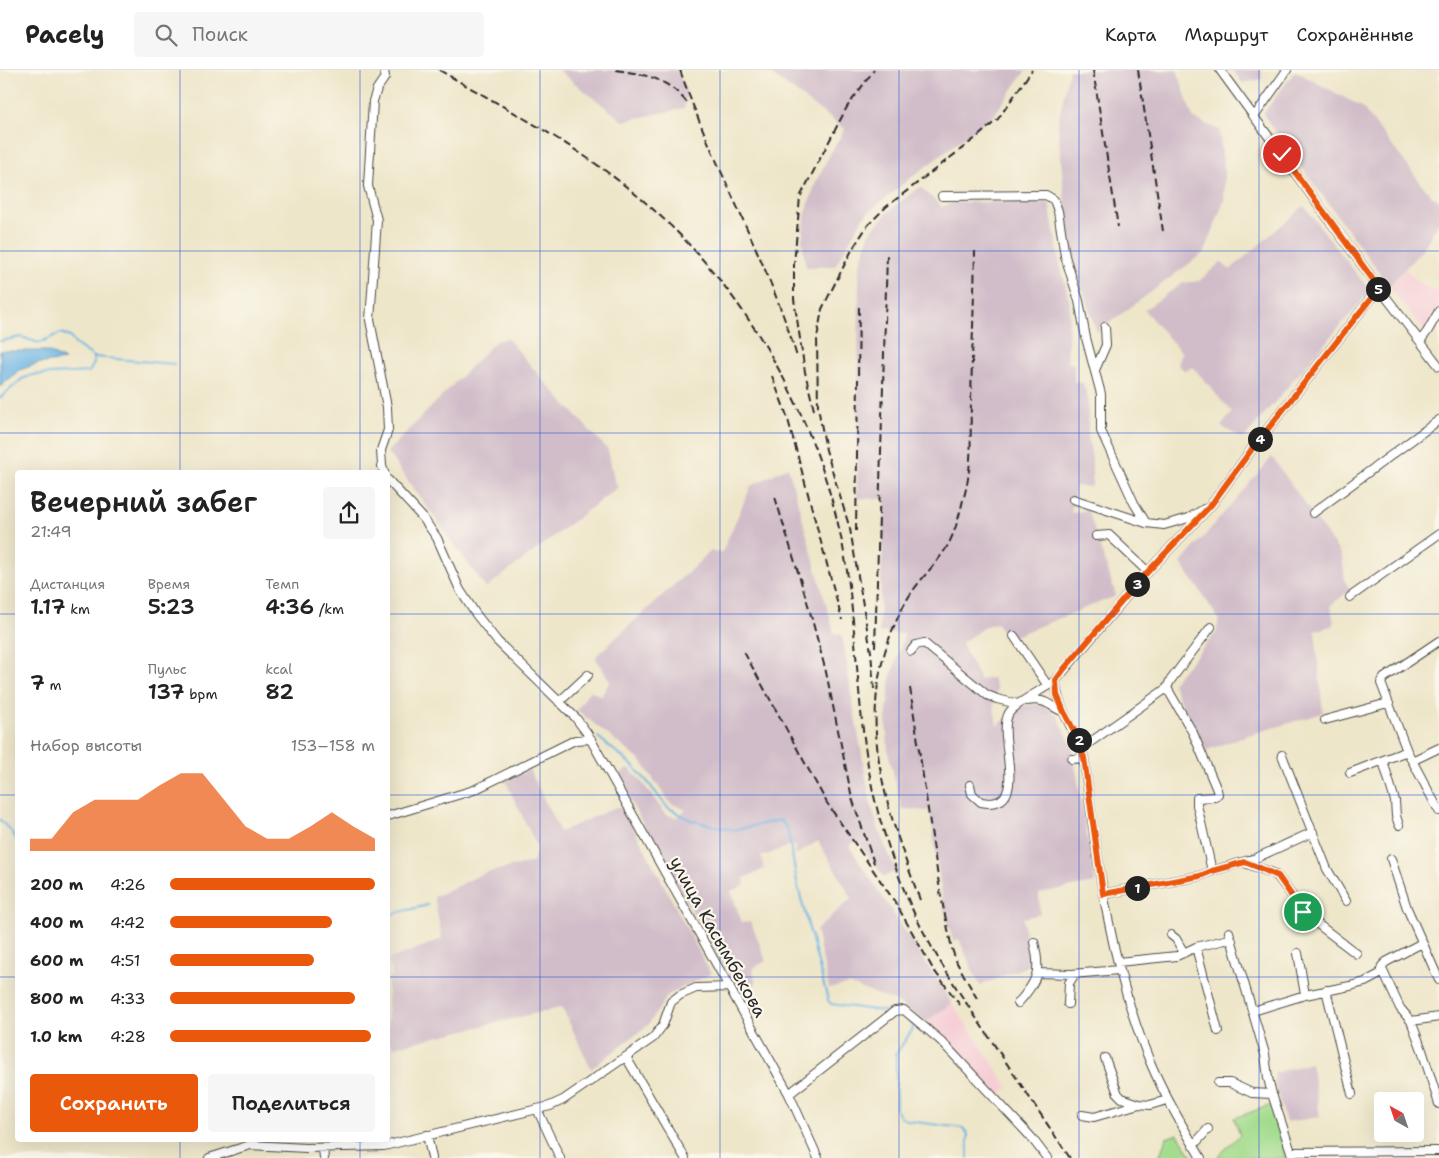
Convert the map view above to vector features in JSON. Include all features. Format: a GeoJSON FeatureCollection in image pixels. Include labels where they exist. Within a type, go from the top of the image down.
{"type":"FeatureCollection","features":[{"type":"Feature","properties":{"kind":"street"},"geometry":{"type":"LineString","coordinates":[[383,470],[381,450],[388,430],[387,407],[370,320],[377,220],[368,186],[373,101],[377,89],[385,77],[384,70]]}},
{"type":"Feature","properties":{"kind":"street"},"geometry":{"type":"LineString","coordinates":[[1220,70],[1254,117],[1312,188],[1379,288],[1439,366]]}},
{"type":"Feature","properties":{"kind":"street"},"geometry":{"type":"LineString","coordinates":[[1254,117],[1287,70]]}},
{"type":"Feature","properties":{"kind":"street"},"geometry":{"type":"LineString","coordinates":[[1273,76],[1274,87]]}},
{"type":"Feature","properties":{"kind":"street"},"geometry":{"type":"LineString","coordinates":[[942,196],[1046,195],[1054,200],[1058,211],[1065,256],[1079,300],[1086,338],[1101,394],[1100,418],[1104,437],[1134,503],[1146,523]]}},
{"type":"Feature","properties":{"kind":"street"},"geometry":{"type":"LineString","coordinates":[[970,785],[972,794],[981,802],[996,801],[1006,795],[1009,787],[1010,771],[1005,739],[1005,722],[1010,711],[1056,680],[1148,572],[1211,505],[1258,441],[1379,288]]}},
{"type":"Feature","properties":{"kind":"street"},"geometry":{"type":"LineString","coordinates":[[1420,341],[1428,332],[1439,311]]}},
{"type":"Feature","properties":{"kind":"street"},"geometry":{"type":"LineString","coordinates":[[1095,370],[1106,345],[1105,327]]}},
{"type":"Feature","properties":{"kind":"street"},"geometry":{"type":"LineString","coordinates":[[1313,513],[1439,420]]}},
{"type":"Feature","properties":{"kind":"street","name":"улица Касымбекова"},"geometry":{"type":"LineString","coordinates":[[390,482],[423,518],[437,538],[460,590],[475,613],[497,641],[575,717],[589,736],[789,1094],[818,1158]]}},
{"type":"Feature","properties":{"kind":"street"},"geometry":{"type":"LineString","coordinates":[[1073,499],[1146,523],[1164,525],[1178,522],[1211,505]]}},
{"type":"Feature","properties":{"kind":"street"},"geometry":{"type":"LineString","coordinates":[[1350,597],[1439,534]]}},
{"type":"Feature","properties":{"kind":"street"},"geometry":{"type":"LineString","coordinates":[[1096,536],[1109,535],[1148,572]]}},
{"type":"Feature","properties":{"kind":"street"},"geometry":{"type":"LineString","coordinates":[[1082,748],[1167,688],[1211,627]]}},
{"type":"Feature","properties":{"kind":"street"},"geometry":{"type":"LineString","coordinates":[[1014,636],[1048,686]]}},
{"type":"Feature","properties":{"kind":"street"},"geometry":{"type":"LineString","coordinates":[[1439,641],[1384,678],[1381,684],[1407,751],[1439,811]]}},
{"type":"Feature","properties":{"kind":"street"},"geometry":{"type":"LineString","coordinates":[[911,651],[916,645],[924,643],[987,695],[997,699],[1022,702],[1039,700],[1064,712]]}},
{"type":"Feature","properties":{"kind":"street"},"geometry":{"type":"LineString","coordinates":[[559,702],[588,675]]}},
{"type":"Feature","properties":{"kind":"street"},"geometry":{"type":"LineString","coordinates":[[1056,680],[1057,695],[1082,748],[1103,894],[1119,966],[1140,1034],[1167,1100],[1200,1158]]}},
{"type":"Feature","properties":{"kind":"street"},"geometry":{"type":"LineString","coordinates":[[1167,688],[1193,733],[1218,794],[1215,797],[1197,798],[1212,871]]}},
{"type":"Feature","properties":{"kind":"street"},"geometry":{"type":"LineString","coordinates":[[1325,720],[1388,703]]}},
{"type":"Feature","properties":{"kind":"street"},"geometry":{"type":"LineString","coordinates":[[390,815],[474,790],[575,740],[589,736]]}},
{"type":"Feature","properties":{"kind":"street"},"geometry":{"type":"LineString","coordinates":[[1412,761],[1439,748]]}},
{"type":"Feature","properties":{"kind":"street"},"geometry":{"type":"LineString","coordinates":[[1350,773],[1407,751]]}},
{"type":"Feature","properties":{"kind":"street"},"geometry":{"type":"LineString","coordinates":[[1282,755],[1327,869],[1346,901]]}},
{"type":"Feature","properties":{"kind":"street"},"geometry":{"type":"LineString","coordinates":[[1072,759],[1084,758]]}},
{"type":"Feature","properties":{"kind":"street"},"geometry":{"type":"LineString","coordinates":[[1382,762],[1396,801],[1396,816],[1399,825]]}},
{"type":"Feature","properties":{"kind":"street"},"geometry":{"type":"LineString","coordinates":[[1103,894],[1200,876],[1245,862],[1313,832]]}},
{"type":"Feature","properties":{"kind":"street"},"geometry":{"type":"LineString","coordinates":[[1391,859],[1407,908],[1439,980]]}},
{"type":"Feature","properties":{"kind":"street"},"geometry":{"type":"LineString","coordinates":[[1245,862],[1278,876],[1307,916],[1357,954]]}},
{"type":"Feature","properties":{"kind":"street"},"geometry":{"type":"LineString","coordinates":[[1229,932],[1265,1054],[1272,1094],[1292,1155],[1439,1151]]}},
{"type":"Feature","properties":{"kind":"street"},"geometry":{"type":"LineString","coordinates":[[1171,934],[1184,953]]}},
{"type":"Feature","properties":{"kind":"street"},"geometry":{"type":"LineString","coordinates":[[1037,973],[1075,974],[1177,956],[1196,947],[1232,940]]}},
{"type":"Feature","properties":{"kind":"street"},"geometry":{"type":"LineString","coordinates":[[1018,1003],[1036,980],[1037,959],[1034,942]]}},
{"type":"Feature","properties":{"kind":"street"},"geometry":{"type":"LineString","coordinates":[[1253,1011],[1305,995],[1365,982],[1380,974],[1382,966],[1386,962],[1422,942]]}},
{"type":"Feature","properties":{"kind":"street"},"geometry":{"type":"LineString","coordinates":[[1196,947],[1218,1032]]}},
{"type":"Feature","properties":{"kind":"street"},"geometry":{"type":"LineString","coordinates":[[1298,953],[1305,995]]}},
{"type":"Feature","properties":{"kind":"street"},"geometry":{"type":"LineString","coordinates":[[1382,970],[1400,1008],[1411,1021],[1439,1104]]}},
{"type":"Feature","properties":{"kind":"street"},"geometry":{"type":"LineString","coordinates":[[1068,1004],[1069,984],[1075,974]]}},
{"type":"Feature","properties":{"kind":"street"},"geometry":{"type":"LineString","coordinates":[[209,1158],[250,1145],[323,1148],[363,1143],[384,1146],[550,1106],[563,1100],[653,1038],[663,1026],[671,1002],[680,995],[696,988],[730,987]]}},
{"type":"Feature","properties":{"kind":"street"},"geometry":{"type":"LineString","coordinates":[[1326,990],[1352,1094]]}},
{"type":"Feature","properties":{"kind":"street"},"geometry":{"type":"LineString","coordinates":[[789,1094],[895,1011],[904,1010],[941,1041],[1031,1137],[1047,1158]]}},
{"type":"Feature","properties":{"kind":"street"},"geometry":{"type":"LineString","coordinates":[[1411,1021],[1439,1017]]}},
{"type":"Feature","properties":{"kind":"street"},"geometry":{"type":"LineString","coordinates":[[626,1057],[685,1158]]}},
{"type":"Feature","properties":{"kind":"street"},"geometry":{"type":"LineString","coordinates":[[1105,1058],[1118,1094],[1122,1098],[1139,1104],[1150,1105],[1167,1100]]}},
{"type":"Feature","properties":{"kind":"street"},"geometry":{"type":"LineString","coordinates":[[1218,1083],[1230,1083],[1252,1093],[1272,1094]]}},
{"type":"Feature","properties":{"kind":"street"},"geometry":{"type":"LineString","coordinates":[[1082,1115],[1094,1117],[1139,1104]]}},
{"type":"Feature","properties":{"kind":"street"},"geometry":{"type":"LineString","coordinates":[[537,1109],[560,1158]]}},
{"type":"Feature","properties":{"kind":"street"},"geometry":{"type":"LineString","coordinates":[[1194,1146],[1208,1129]]}},
{"type":"Feature","properties":{"kind":"street"},"geometry":{"type":"LineString","coordinates":[[427,1135],[432,1158]]}},
{"type":"Feature","properties":{"kind":"street"},"geometry":{"type":"LineString","coordinates":[[323,1148],[324,1158]]}},
{"type":"Feature","properties":{"kind":"shaded area"},"geometry":{"type":"Polygon","coordinates":[[[558,70],[677,70],[687,92],[684,108],[623,121],[558,70]]]}},
{"type":"Feature","properties":{"kind":"shaded area"},"geometry":{"type":"Polygon","coordinates":[[[766,70],[1026,70],[994,115],[864,216],[835,266],[806,267],[802,241],[806,212],[816,182],[845,129],[766,70]]]}},
{"type":"Feature","properties":{"kind":"shaded area"},"geometry":{"type":"Polygon","coordinates":[[[1069,70],[1177,70],[1193,118],[1219,130],[1224,170],[1224,201],[1205,252],[1097,332],[1071,254],[1067,228],[1058,124],[1069,70]]]}},
{"type":"Feature","properties":{"kind":"shaded area"},"geometry":{"type":"Polygon","coordinates":[[[1233,70],[1261,70],[1262,79],[1242,83],[1233,70]]]}},
{"type":"Feature","properties":{"kind":"shaded area"},"geometry":{"type":"Polygon","coordinates":[[[1295,71],[1362,107],[1431,196],[1439,200],[1439,222],[1422,250],[1389,286],[1263,114],[1295,71]]]}},
{"type":"Feature","properties":{"kind":"shaded area"},"geometry":{"type":"Polygon","coordinates":[[[920,187],[942,207],[954,202],[1049,203],[1060,264],[1070,303],[1067,362],[1074,364],[1074,382],[1083,383],[1088,399],[1088,436],[1092,460],[1092,487],[1076,486],[1071,513],[1088,510],[1116,596],[1007,639],[997,623],[986,626],[961,643],[980,680],[993,678],[997,689],[993,701],[997,726],[1021,706],[1041,704],[1057,715],[1072,746],[1095,883],[1039,893],[1040,914],[1023,918],[1027,948],[1036,962],[980,986],[959,939],[953,941],[944,910],[930,811],[902,809],[888,752],[886,720],[891,676],[905,634],[879,632],[885,499],[857,498],[859,267],[870,232],[891,209],[920,187]]]}},
{"type":"Feature","properties":{"kind":"shaded area"},"geometry":{"type":"Polygon","coordinates":[[[1304,206],[1370,291],[1243,439],[1221,426],[1232,413],[1193,367],[1185,371],[1178,365],[1182,353],[1144,310],[1183,283],[1199,281],[1221,262],[1230,270],[1304,206]]]}},
{"type":"Feature","properties":{"kind":"shaded area"},"geometry":{"type":"Polygon","coordinates":[[[1406,269],[1419,283],[1439,292],[1439,306],[1425,332],[1389,286],[1406,269]]]}},
{"type":"Feature","properties":{"kind":"shaded area"},"geometry":{"type":"Polygon","coordinates":[[[507,338],[608,450],[614,480],[618,487],[486,588],[387,452],[496,341],[507,338]]]}},
{"type":"Feature","properties":{"kind":"shaded area"},"geometry":{"type":"Polygon","coordinates":[[[1272,457],[1342,556],[1345,581],[1350,590],[1331,605],[1334,625],[1315,631],[1323,713],[1249,735],[1204,751],[1172,683],[1216,633],[1219,619],[1181,563],[1272,457]]]}},
{"type":"Feature","properties":{"kind":"shaded area"},"geometry":{"type":"Polygon","coordinates":[[[788,467],[834,633],[842,635],[871,805],[880,834],[896,871],[884,877],[857,840],[849,846],[952,1003],[926,1022],[897,1002],[848,984],[829,989],[816,930],[852,898],[818,841],[796,855],[794,844],[761,857],[764,869],[744,878],[745,885],[731,891],[742,923],[751,922],[766,961],[753,968],[756,984],[738,992],[616,776],[629,768],[666,815],[677,817],[686,810],[670,803],[641,761],[577,710],[590,690],[601,697],[610,681],[595,657],[711,551],[722,552],[751,486],[788,467]]]}},
{"type":"Feature","properties":{"kind":"shaded area"},"geometry":{"type":"Polygon","coordinates":[[[529,769],[560,832],[616,807],[623,808],[711,974],[668,995],[648,1025],[591,1069],[562,1007],[394,1047],[390,1042],[390,977],[393,976],[390,959],[442,939],[434,897],[484,873],[533,862],[537,847],[506,782],[529,769]]]}},
{"type":"Feature","properties":{"kind":"shaded area"},"geometry":{"type":"Polygon","coordinates":[[[952,1003],[1009,1088],[998,1095],[941,1034],[926,1022],[952,1003]]]}},
{"type":"Feature","properties":{"kind":"shaded area"},"geometry":{"type":"Polygon","coordinates":[[[1311,1063],[1320,1117],[1286,1122],[1275,1085],[1274,1073],[1311,1063]]]}},
{"type":"Feature","properties":{"kind":"green space"},"geometry":{"type":"Polygon","coordinates":[[[1271,1105],[1286,1158],[1216,1158],[1240,1135],[1234,1118],[1271,1105]]]}},
{"type":"Feature","properties":{"kind":"green space"},"geometry":{"type":"Polygon","coordinates":[[[1178,1134],[1193,1158],[1159,1158],[1166,1138],[1178,1134]]]}},
{"type":"Feature","properties":{"kind":"water"},"geometry":{"type":"Polygon","coordinates":[[[0,351],[47,351],[65,360],[36,364],[20,370],[0,387],[0,351]]]}},
{"type":"Feature","properties":{"kind":"waterway"},"geometry":{"type":"LineString","coordinates":[[0,341],[21,337],[39,343],[61,333],[70,337],[75,344],[94,357],[174,364]]}},
{"type":"Feature","properties":{"kind":"waterway"},"geometry":{"type":"LineString","coordinates":[[0,398],[22,379],[32,375],[89,372],[94,363],[94,358]]}},
{"type":"Feature","properties":{"kind":"waterway"},"geometry":{"type":"LineString","coordinates":[[598,737],[632,765],[667,807],[691,820],[734,830],[780,820],[787,828],[798,887],[828,1000],[831,1004],[889,1012]]}},
{"type":"Feature","properties":{"kind":"waterway"},"geometry":{"type":"LineString","coordinates":[[0,820],[15,837]]}},
{"type":"Feature","properties":{"kind":"waterway"},"geometry":{"type":"LineString","coordinates":[[390,914],[428,905]]}},
{"type":"Feature","properties":{"kind":"waterway"},"geometry":{"type":"LineString","coordinates":[[898,1013],[907,1018],[914,1027],[896,1054],[896,1110],[901,1117],[908,1121],[963,1128],[968,1134],[968,1158]]}},
{"type":"Feature","properties":{"kind":"railway"},"geometry":{"type":"LineString","coordinates":[[439,70],[588,158],[634,193],[674,229],[711,270],[744,313],[773,360],[798,409],[819,459],[835,511],[846,564],[867,761],[882,826],[901,881],[922,929],[949,976],[1070,1158]]}},
{"type":"Feature","properties":{"kind":"railway"},"geometry":{"type":"LineString","coordinates":[[616,70],[657,79],[673,89],[689,105]]}},
{"type":"Feature","properties":{"kind":"railway"},"geometry":{"type":"LineString","coordinates":[[680,70],[708,142],[771,284],[797,357]]}},
{"type":"Feature","properties":{"kind":"railway"},"geometry":{"type":"LineString","coordinates":[[814,410],[805,372],[794,299],[794,264],[800,197],[847,107],[874,70]]}},
{"type":"Feature","properties":{"kind":"railway"},"geometry":{"type":"LineString","coordinates":[[874,689],[871,652],[850,529],[826,450],[818,407],[817,338],[822,309],[853,248],[868,225],[886,207],[998,119],[1032,70]]}},
{"type":"Feature","properties":{"kind":"railway"},"geometry":{"type":"LineString","coordinates":[[1093,70],[1118,227]]}},
{"type":"Feature","properties":{"kind":"railway"},"geometry":{"type":"LineString","coordinates":[[1138,70],[1163,231]]}},
{"type":"Feature","properties":{"kind":"railway"},"geometry":{"type":"LineString","coordinates":[[920,900],[906,863],[884,789],[878,753],[876,717],[879,680],[888,643],[904,605],[913,590],[948,545],[956,526],[966,488],[970,452],[975,251]]}},
{"type":"Feature","properties":{"kind":"railway"},"geometry":{"type":"LineString","coordinates":[[875,647],[887,255]]}},
{"type":"Feature","properties":{"kind":"railway"},"geometry":{"type":"LineString","coordinates":[[856,531],[859,304]]}},
{"type":"Feature","properties":{"kind":"railway"},"geometry":{"type":"LineString","coordinates":[[772,376],[787,416],[842,620]]}},
{"type":"Feature","properties":{"kind":"railway"},"geometry":{"type":"LineString","coordinates":[[775,497],[809,608],[826,672],[852,798],[875,866]]}},
{"type":"Feature","properties":{"kind":"railway"},"geometry":{"type":"LineString","coordinates":[[744,652],[827,803],[895,902],[933,969],[960,1005]]}},
{"type":"Feature","properties":{"kind":"railway"},"geometry":{"type":"LineString","coordinates":[[910,688],[940,891],[952,949],[957,963],[979,1002]]}},
{"type":"Feature","properties":{"kind":"route"},"geometry":{"type":"LineString","coordinates":[[1282,154],[1379,288],[1252,449],[1211,505],[1140,580],[1064,669],[1056,680],[1056,688],[1064,712],[1082,748],[1103,894],[1200,876],[1245,862],[1278,876],[1303,912]]}}]}
